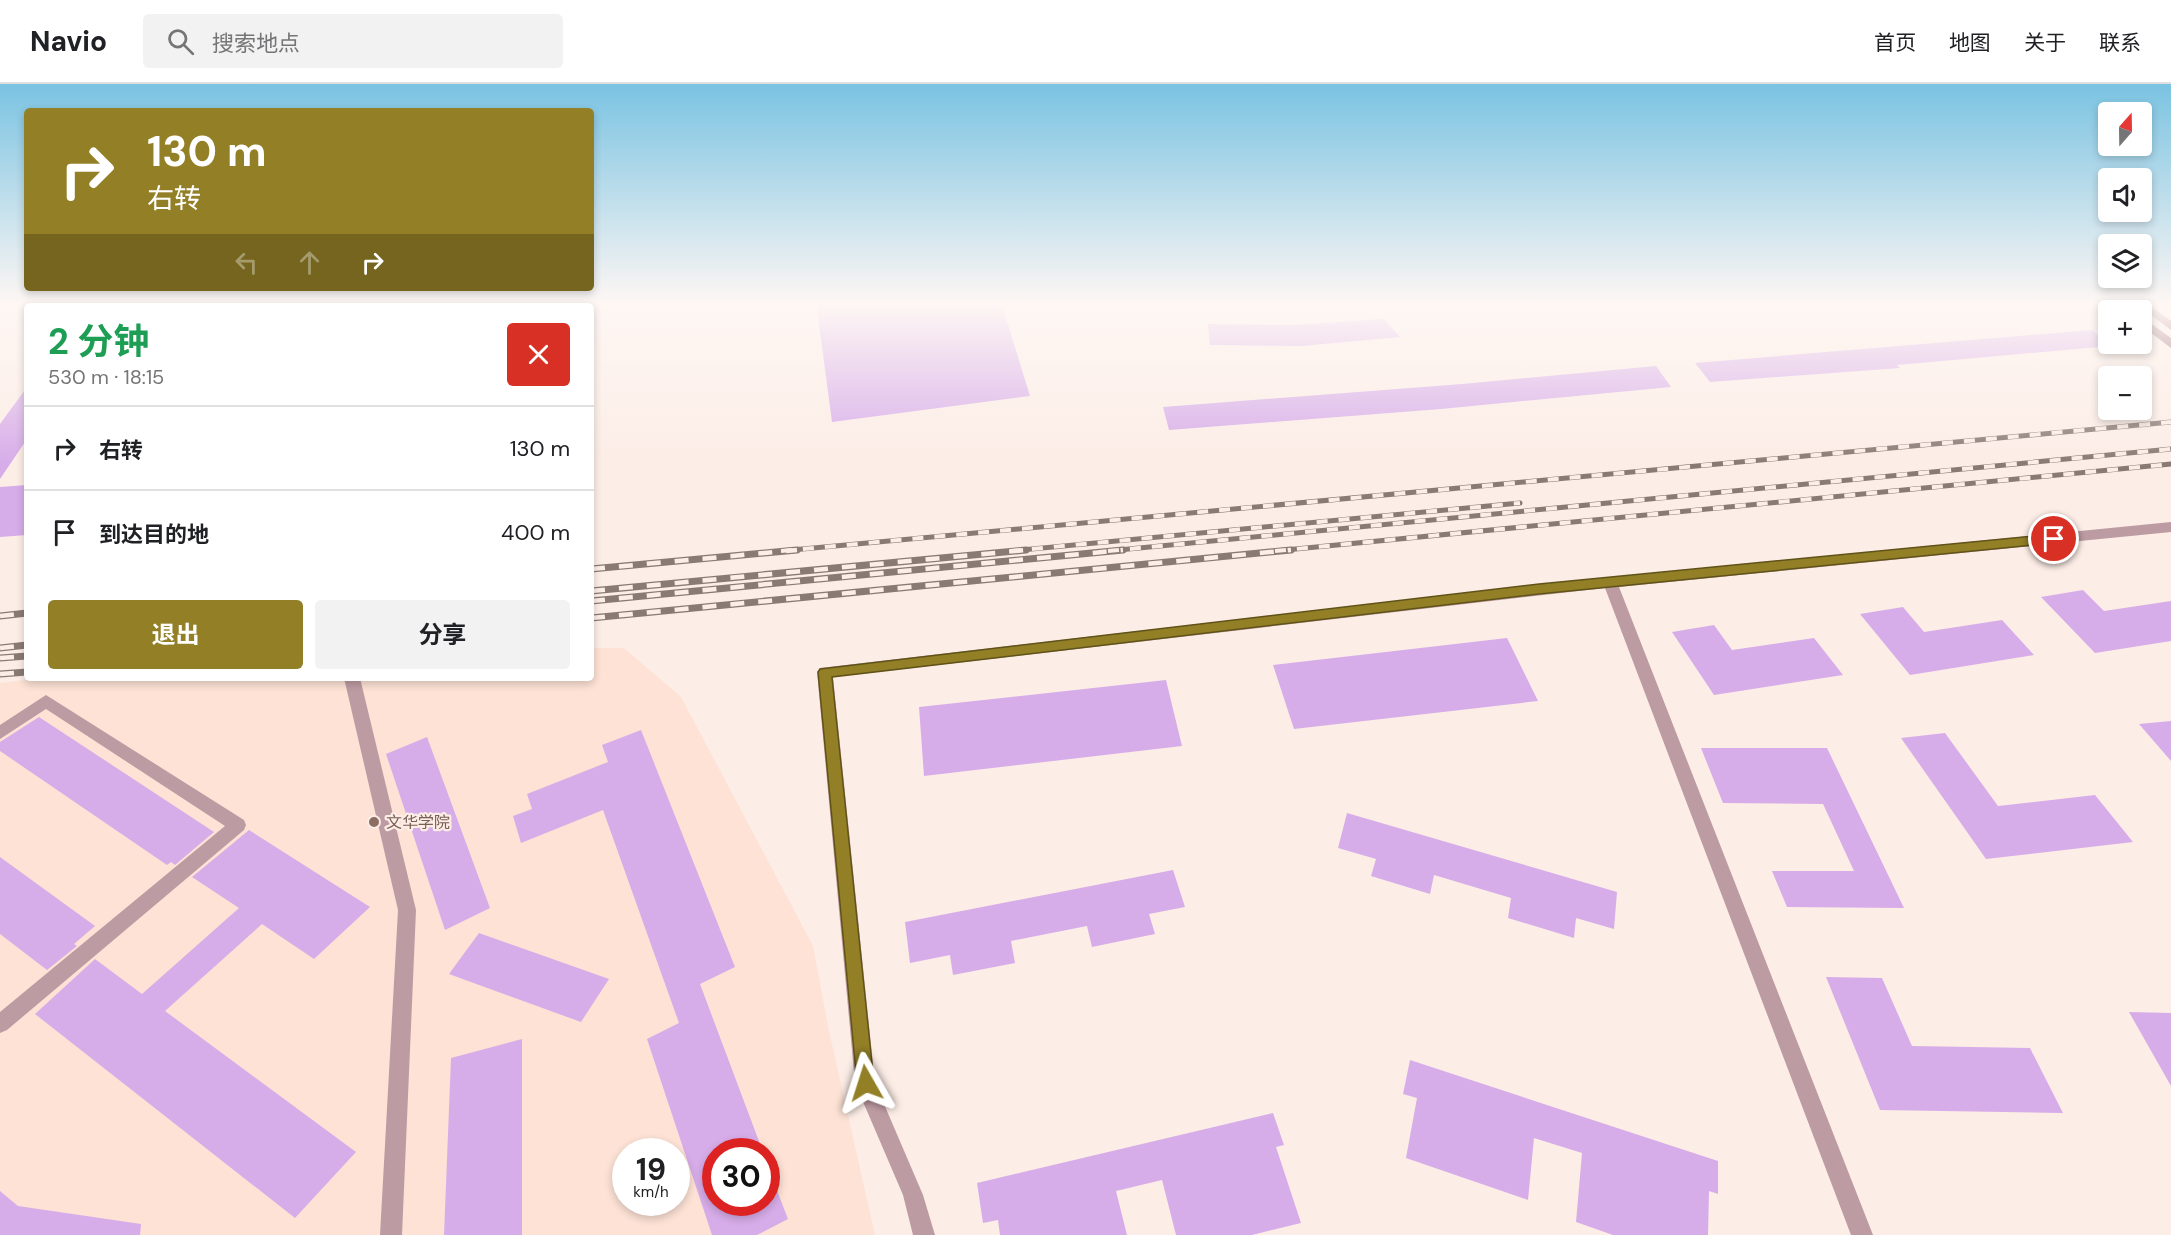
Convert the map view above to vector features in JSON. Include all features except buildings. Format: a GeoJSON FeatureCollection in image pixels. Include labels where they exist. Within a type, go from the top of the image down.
{"type":"FeatureCollection","features":[{"type":"Feature","properties":{"kind":"street"},"geometry":{"type":"LineString","coordinates":[[924,1235],[913,1194],[866,1083],[825,672],[1610,582],[2171,527]]}},
{"type":"Feature","properties":{"kind":"street"},"geometry":{"type":"LineString","coordinates":[[1610,582],[1862,1235]]}},
{"type":"Feature","properties":{"kind":"street"},"geometry":{"type":"LineString","coordinates":[[353,681],[407,910],[391,1235]]}},
{"type":"Feature","properties":{"kind":"street"},"geometry":{"type":"LineString","coordinates":[[0,733],[46,701],[238,825],[0,1024]]}},
{"type":"Feature","properties":{"kind":"shaded area","name":"文华学院"},"geometry":{"type":"Polygon","coordinates":[[[594,648],[624,648],[681,697],[813,946],[829,1031],[875,1235],[0,1235],[0,683],[24,680],[594,681],[594,648]]]}},
{"type":"Feature","properties":{"kind":"railway"},"geometry":{"type":"LineString","coordinates":[[781,551],[2171,422]]}},
{"type":"Feature","properties":{"kind":"railway"},"geometry":{"type":"LineString","coordinates":[[1108,551],[2171,449]]}},
{"type":"Feature","properties":{"kind":"railway"},"geometry":{"type":"LineString","coordinates":[[1275,551],[2171,464]]}},
{"type":"Feature","properties":{"kind":"railway"},"geometry":{"type":"LineString","coordinates":[[1010,551],[1520,503]]}},
{"type":"Feature","properties":{"kind":"railway"},"geometry":{"type":"LineString","coordinates":[[594,569],[797,550]]}},
{"type":"Feature","properties":{"kind":"railway"},"geometry":{"type":"LineString","coordinates":[[594,591],[1026,550]]}},
{"type":"Feature","properties":{"kind":"railway"},"geometry":{"type":"LineString","coordinates":[[594,601],[1123,550]]}},
{"type":"Feature","properties":{"kind":"railway"},"geometry":{"type":"LineString","coordinates":[[594,618],[1291,550]]}},
{"type":"Feature","properties":{"kind":"railway"},"geometry":{"type":"LineString","coordinates":[[0,616],[24,613]]}},
{"type":"Feature","properties":{"kind":"railway"},"geometry":{"type":"LineString","coordinates":[[0,648],[24,645]]}},
{"type":"Feature","properties":{"kind":"railway"},"geometry":{"type":"LineString","coordinates":[[0,658],[24,656]]}},
{"type":"Feature","properties":{"kind":"railway"},"geometry":{"type":"LineString","coordinates":[[0,674],[24,672]]}},
{"type":"Feature","properties":{"kind":"place","name":"文华学院"},"geometry":{"type":"Point","coordinates":[374,822]}},
{"type":"Feature","properties":{"kind":"route"},"geometry":{"type":"LineString","coordinates":[[866,1083],[825,672],[1539,589],[2054,539]]}}]}
